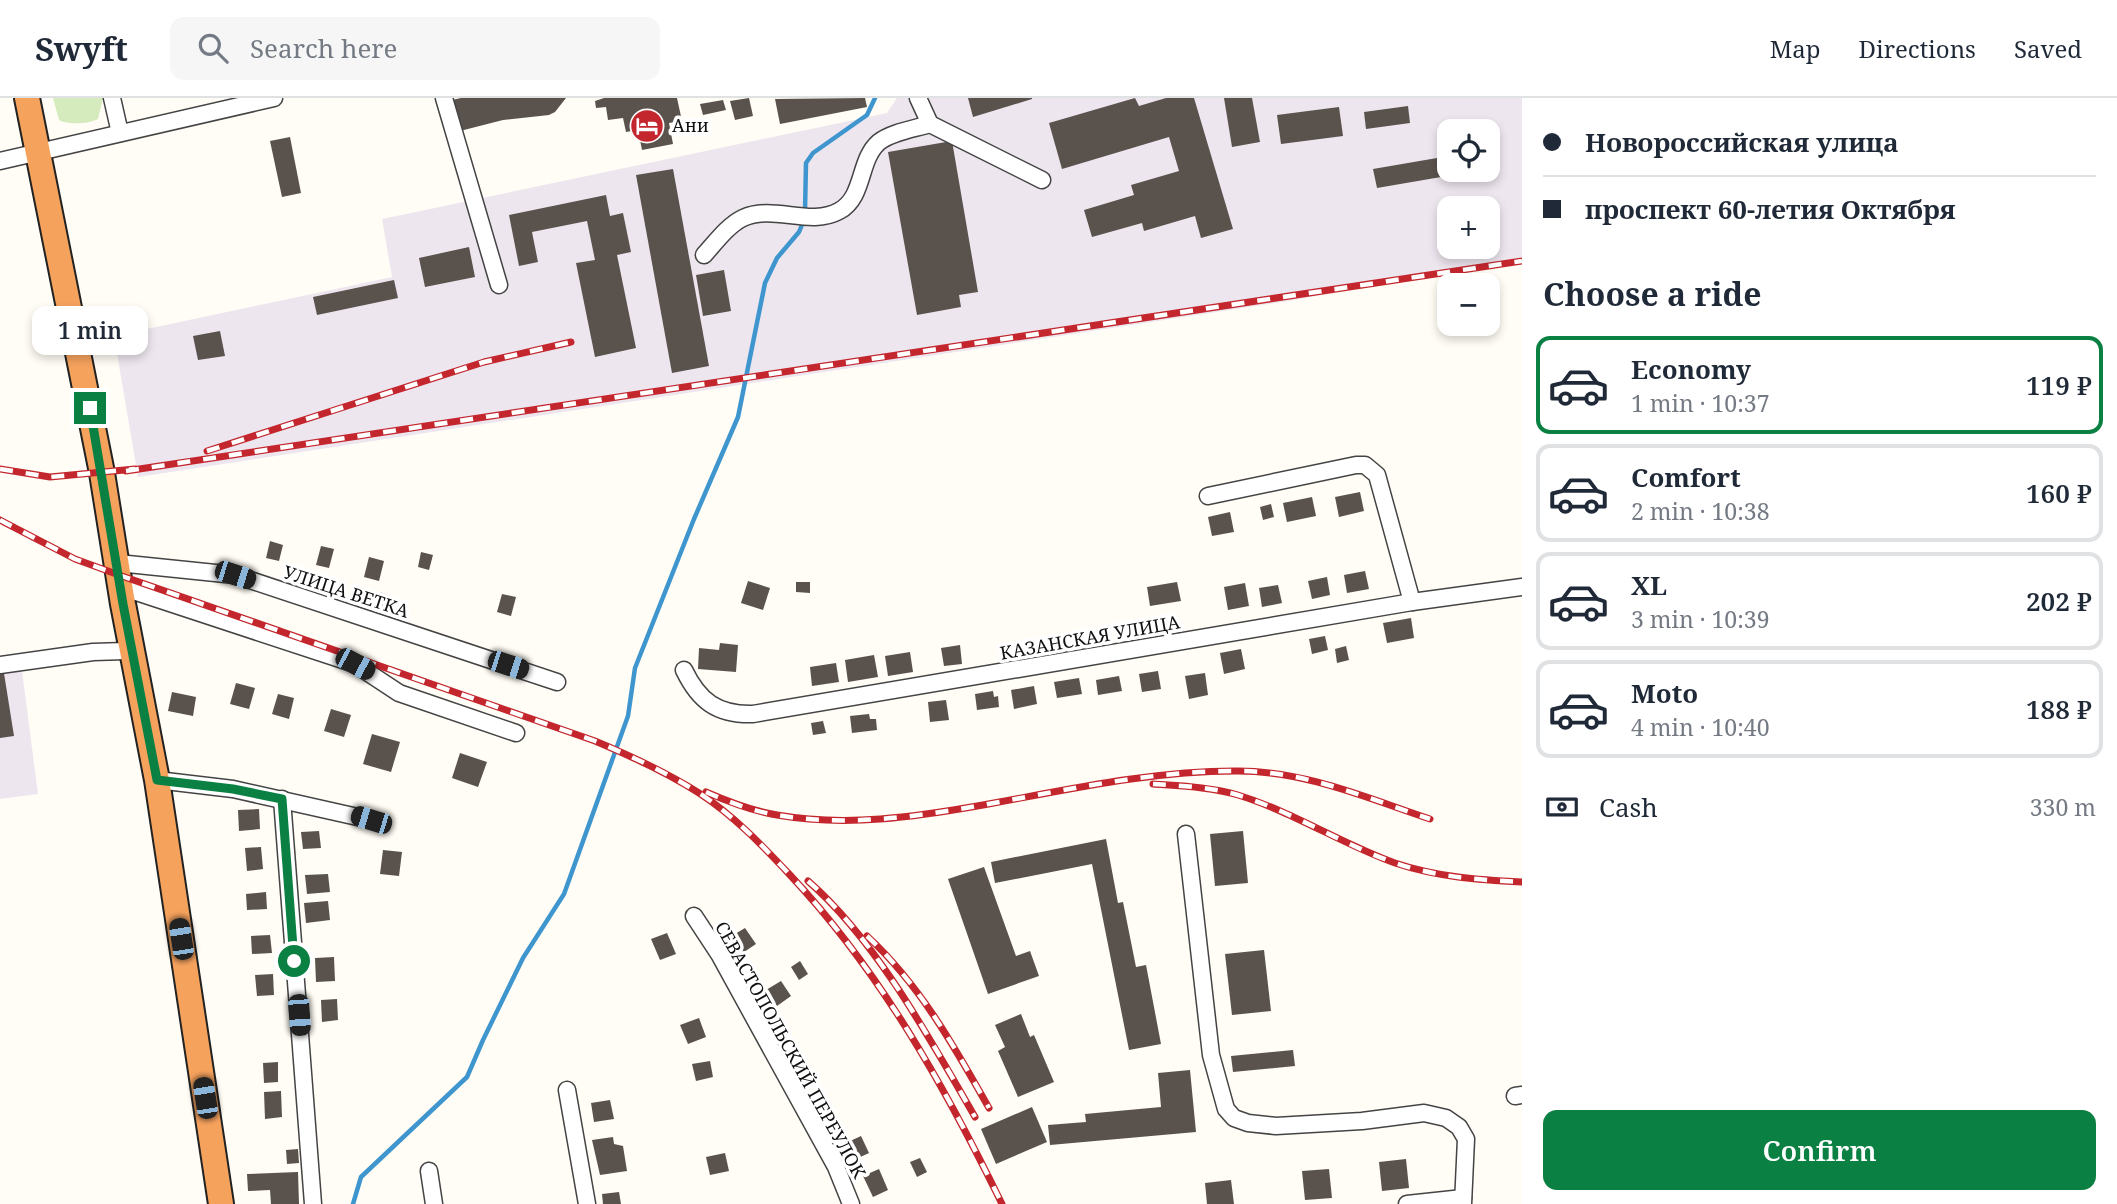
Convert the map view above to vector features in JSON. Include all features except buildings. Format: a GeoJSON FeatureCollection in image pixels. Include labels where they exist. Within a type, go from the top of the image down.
{"type":"FeatureCollection","features":[{"type":"Feature","properties":{"kind":"highway"},"geometry":{"type":"LineString","coordinates":[[27,98],[90,411],[157,780],[220,1204]]}},
{"type":"Feature","properties":{"kind":"highway"},"geometry":{"type":"LineString","coordinates":[[121,585],[125,651],[146,782],[204,1204]]}},
{"type":"Feature","properties":{"kind":"street"},"geometry":{"type":"LineString","coordinates":[[112,98],[120,133]]}},
{"type":"Feature","properties":{"kind":"street"},"geometry":{"type":"LineString","coordinates":[[0,161],[274,98]]}},
{"type":"Feature","properties":{"kind":"street"},"geometry":{"type":"LineString","coordinates":[[444,98],[499,285]]}},
{"type":"Feature","properties":{"kind":"street"},"geometry":{"type":"LineString","coordinates":[[918,98],[930,124],[1042,180]]}},
{"type":"Feature","properties":{"kind":"street"},"geometry":{"type":"LineString","coordinates":[[704,255],[744,217],[766,214],[813,216],[838,211],[852,200],[871,152],[880,141],[930,124]]}},
{"type":"Feature","properties":{"kind":"street"},"geometry":{"type":"LineString","coordinates":[[1208,496],[1293,477],[1356,465],[1365,466],[1377,475],[1412,603]]}},
{"type":"Feature","properties":{"kind":"street","name":"УЛИЦА ВЕТКА"},"geometry":{"type":"LineString","coordinates":[[121,585],[235,575],[557,682]]}},
{"type":"Feature","properties":{"kind":"street"},"geometry":{"type":"LineString","coordinates":[[121,585],[355,664],[399,693],[516,733]]}},
{"type":"Feature","properties":{"kind":"street","name":"КАЗАНСКАЯ УЛИЦА"},"geometry":{"type":"LineString","coordinates":[[684,670],[693,689],[702,699],[716,708],[740,715],[753,715],[1412,603],[1522,587]]}},
{"type":"Feature","properties":{"kind":"street"},"geometry":{"type":"LineString","coordinates":[[0,665],[93,652],[125,651]]}},
{"type":"Feature","properties":{"kind":"street"},"geometry":{"type":"LineString","coordinates":[[157,780],[233,789],[371,820]]}},
{"type":"Feature","properties":{"kind":"street"},"geometry":{"type":"LineString","coordinates":[[282,799],[313,1204]]}},
{"type":"Feature","properties":{"kind":"street"},"geometry":{"type":"LineString","coordinates":[[1186,834],[1211,1055],[1226,1109],[1241,1121],[1276,1126],[1362,1121],[1424,1113],[1447,1118],[1459,1127],[1466,1139],[1463,1201],[1407,1204]]}},
{"type":"Feature","properties":{"kind":"street","name":"СЕВАСТОПОЛЬСКИЙ ПЕРЕУЛОК"},"geometry":{"type":"LineString","coordinates":[[694,916],[719,954],[836,1167],[851,1204]]}},
{"type":"Feature","properties":{"kind":"street"},"geometry":{"type":"LineString","coordinates":[[567,1090],[587,1204]]}},
{"type":"Feature","properties":{"kind":"street"},"geometry":{"type":"LineString","coordinates":[[429,1171],[434,1204]]}},
{"type":"Feature","properties":{"kind":"shaded area"},"geometry":{"type":"Polygon","coordinates":[[[897,98],[1522,98],[1522,257],[1289,301],[138,477],[114,336],[392,277],[382,219],[887,113],[897,98]]]}},
{"type":"Feature","properties":{"kind":"shaded area"},"geometry":{"type":"Polygon","coordinates":[[[21,663],[38,794],[0,799],[0,666],[21,663]]]}},
{"type":"Feature","properties":{"kind":"green space"},"geometry":{"type":"Polygon","coordinates":[[[53,98],[103,98],[98,119],[67,123],[59,120],[53,98]]]}},
{"type":"Feature","properties":{"kind":"waterway"},"geometry":{"type":"LineString","coordinates":[[805,212],[806,163],[813,153],[867,115],[875,98]]}},
{"type":"Feature","properties":{"kind":"waterway"},"geometry":{"type":"LineString","coordinates":[[353,1204],[361,1177],[467,1077],[523,958],[564,894],[628,716],[635,668],[738,417],[765,283],[777,258],[799,232],[804,220]]}},
{"type":"Feature","properties":{"kind":"railway"},"geometry":{"type":"LineString","coordinates":[[126,471],[1522,261]]}},
{"type":"Feature","properties":{"kind":"railway"},"geometry":{"type":"LineString","coordinates":[[207,451],[484,362],[571,342]]}},
{"type":"Feature","properties":{"kind":"railway"},"geometry":{"type":"LineString","coordinates":[[0,469],[50,477],[135,469]]}},
{"type":"Feature","properties":{"kind":"railway"},"geometry":{"type":"LineString","coordinates":[[0,520],[75,559],[595,741],[648,765],[699,793],[735,821],[769,853],[823,912],[853,950],[933,1073],[1002,1204]]}},
{"type":"Feature","properties":{"kind":"railway"},"geometry":{"type":"LineString","coordinates":[[706,792],[768,813],[803,819],[855,820],[932,813],[1171,774],[1235,771],[1310,780],[1430,819]]}},
{"type":"Feature","properties":{"kind":"railway"},"geometry":{"type":"LineString","coordinates":[[1153,784],[1238,795],[1411,868],[1458,877],[1522,882]]}},
{"type":"Feature","properties":{"kind":"railway"},"geometry":{"type":"LineString","coordinates":[[808,881],[833,905],[879,961],[975,1117]]}},
{"type":"Feature","properties":{"kind":"railway"},"geometry":{"type":"LineString","coordinates":[[867,936],[920,996],[949,1039],[989,1108]]}},
{"type":"Feature","properties":{"kind":"place","name":"Ани"},"geometry":{"type":"Point","coordinates":[647,126]}},
{"type":"Feature","properties":{"kind":"route"},"geometry":{"type":"LineString","coordinates":[[90,408],[123,604],[157,780],[233,789],[282,799],[294,961]]}}]}
